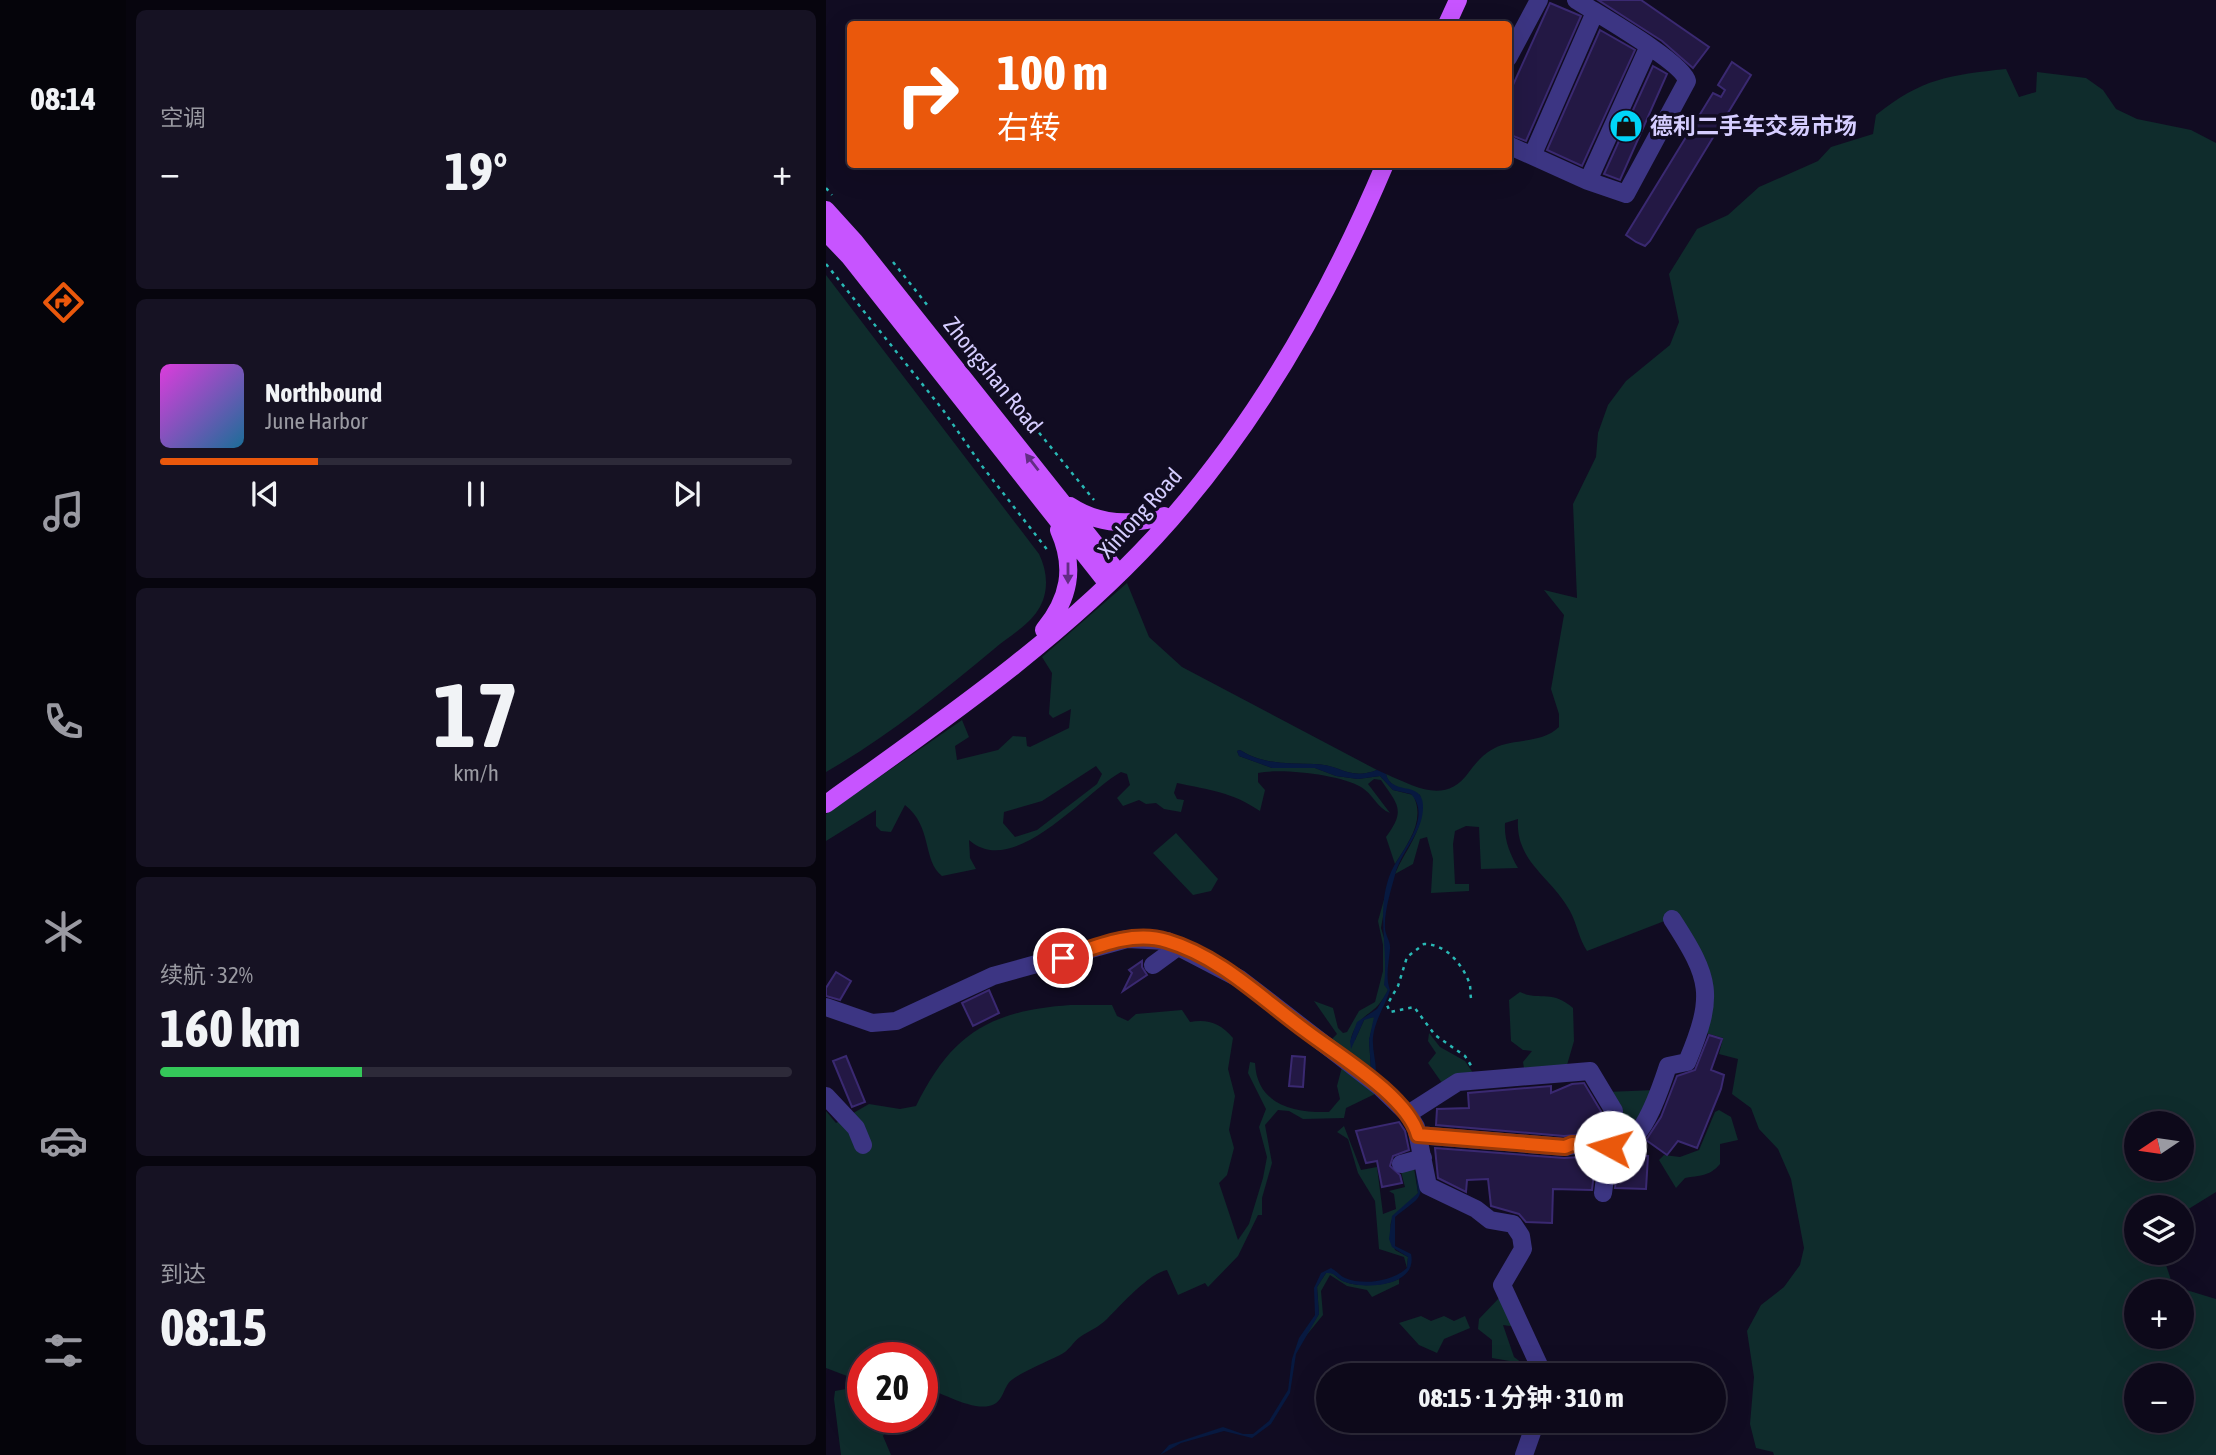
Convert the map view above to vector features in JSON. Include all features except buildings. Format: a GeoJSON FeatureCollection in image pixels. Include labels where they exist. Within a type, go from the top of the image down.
{"type":"FeatureCollection","features":[{"type":"Feature","properties":{"kind":"main road"},"geometry":{"type":"LineString","coordinates":[[1441,21],[1451,0]]}},
{"type":"Feature","properties":{"kind":"main road"},"geometry":{"type":"LineString","coordinates":[[1448,21],[1458,0]]}},
{"type":"Feature","properties":{"kind":"main road","name":"Xinlong Road"},"geometry":{"type":"LineString","coordinates":[[826,797],[1034,642],[1111,576],[1164,516],[1229,437],[1276,366],[1316,297],[1377,168]]}},
{"type":"Feature","properties":{"kind":"main road","name":"Xinlong Road"},"geometry":{"type":"LineString","coordinates":[[826,804],[1038,648],[1189,498],[1262,398],[1310,321],[1383,168]]}},
{"type":"Feature","properties":{"kind":"main road","name":"Zhongshan Road"},"geometry":{"type":"LineString","coordinates":[[830,204],[1111,576]]}},
{"type":"Feature","properties":{"kind":"main road","name":"Zhongshan Road"},"geometry":{"type":"LineString","coordinates":[[826,232],[849,256],[1054,503]]}},
{"type":"Feature","properties":{"kind":"main road"},"geometry":{"type":"LineString","coordinates":[[1054,503],[1107,522],[1137,522],[1164,516]]}},
{"type":"Feature","properties":{"kind":"main road"},"geometry":{"type":"LineString","coordinates":[[1034,642],[1058,613],[1069,579],[1067,550],[1054,503]]}},
{"type":"Feature","properties":{"kind":"street"},"geometry":{"type":"LineString","coordinates":[[1512,51],[1539,0]]}},
{"type":"Feature","properties":{"kind":"street"},"geometry":{"type":"LineString","coordinates":[[1512,146],[1621,195],[1626,194],[1687,81],[1683,72],[1648,46],[1576,0]]}},
{"type":"Feature","properties":{"kind":"street"},"geometry":{"type":"LineString","coordinates":[[1533,154],[1595,12]]}},
{"type":"Feature","properties":{"kind":"street"},"geometry":{"type":"LineString","coordinates":[[1588,181],[1648,46]]}},
{"type":"Feature","properties":{"kind":"street"},"geometry":{"type":"LineString","coordinates":[[1418,1135],[1565,1147],[1572,1144],[1624,1145],[1636,1136],[1657,1099],[1668,1066],[1687,1062],[1705,1014],[1707,999],[1700,962],[1672,919]]}},
{"type":"Feature","properties":{"kind":"street"},"geometry":{"type":"LineString","coordinates":[[826,1007],[872,1023],[896,1021],[993,976],[1116,941],[1154,938],[1179,946],[1240,979],[1381,1088],[1408,1114],[1418,1135],[1431,1189],[1476,1209],[1490,1220],[1513,1224],[1521,1236],[1520,1256],[1506,1274],[1502,1285],[1538,1363]]}},
{"type":"Feature","properties":{"kind":"street"},"geometry":{"type":"LineString","coordinates":[[1153,965],[1179,946]]}},
{"type":"Feature","properties":{"kind":"street"},"geometry":{"type":"LineString","coordinates":[[1303,1029],[1307,1054]]}},
{"type":"Feature","properties":{"kind":"street"},"geometry":{"type":"LineString","coordinates":[[1408,1114],[1450,1085],[1479,1079],[1590,1071],[1614,1111],[1603,1193]]}},
{"type":"Feature","properties":{"kind":"street"},"geometry":{"type":"LineString","coordinates":[[826,1096],[856,1128],[863,1145]]}},
{"type":"Feature","properties":{"kind":"street"},"geometry":{"type":"LineString","coordinates":[[1401,1164],[1423,1158]]}},
{"type":"Feature","properties":{"kind":"street"},"geometry":{"type":"LineString","coordinates":[[1524,1455],[1531,1433]]}},
{"type":"Feature","properties":{"kind":"path"},"geometry":{"type":"LineString","coordinates":[[826,188],[830,204]]}},
{"type":"Feature","properties":{"kind":"path"},"geometry":{"type":"LineString","coordinates":[[889,258],[930,310]]}},
{"type":"Feature","properties":{"kind":"path"},"geometry":{"type":"LineString","coordinates":[[826,264],[926,388],[982,466],[1051,554]]}},
{"type":"Feature","properties":{"kind":"path"},"geometry":{"type":"LineString","coordinates":[[947,332],[996,380],[1097,503]]}},
{"type":"Feature","properties":{"kind":"path"},"geometry":{"type":"LineString","coordinates":[[1471,998],[1469,981],[1452,956],[1441,947],[1424,944],[1407,957],[1387,1008],[1390,1012],[1413,1007],[1435,1035],[1465,1056],[1479,1079]]}},
{"type":"Feature","properties":{"kind":"green space"},"geometry":{"type":"Polygon","coordinates":[[[2006,69],[2019,97],[2036,92],[2037,72],[2086,78],[2103,90],[2116,109],[2137,119],[2191,130],[2216,143],[2216,1192],[2194,1206],[2194,1195],[2124,1195],[2124,1265],[2166,1265],[2171,1279],[2124,1279],[2124,1349],[2194,1349],[2194,1292],[2216,1299],[2216,1455],[1774,1455],[1773,1452],[1756,1448],[1750,1424],[1754,1377],[1747,1331],[1761,1305],[1784,1287],[1800,1265],[1804,1248],[1791,1179],[1778,1149],[1759,1129],[1751,1108],[1732,1094],[1738,1059],[1719,1054],[1723,1038],[1702,1032],[1711,1006],[1667,920],[1587,951],[1570,911],[1522,847],[1518,819],[1505,823],[1505,835],[1518,868],[1481,869],[1479,827],[1466,826],[1455,831],[1455,884],[1469,884],[1469,891],[1431,893],[1433,859],[1427,837],[1420,839],[1413,864],[1395,874],[1419,827],[1422,806],[1420,795],[1395,786],[1386,774],[1419,788],[1441,791],[1460,782],[1479,760],[1492,750],[1502,745],[1539,738],[1559,727],[1559,714],[1551,689],[1564,615],[1544,590],[1577,598],[1573,504],[1596,457],[1598,433],[1608,405],[1626,381],[1670,345],[1679,322],[1669,274],[1697,229],[1728,215],[1759,187],[1818,161],[1831,147],[1873,134],[1876,115],[1892,103],[1923,86],[1952,76],[2006,69]]]}},
{"type":"Feature","properties":{"kind":"green space"},"geometry":{"type":"Polygon","coordinates":[[[826,275],[1039,554],[1046,582],[1042,603],[1024,626],[913,714],[826,772],[826,275]]]}},
{"type":"Feature","properties":{"kind":"green space"},"geometry":{"type":"Polygon","coordinates":[[[1127,583],[1149,637],[1182,667],[1377,770],[1359,774],[1323,765],[1276,762],[1240,750],[1237,751],[1239,756],[1272,768],[1315,768],[1336,776],[1358,779],[1380,776],[1393,790],[1413,795],[1418,813],[1410,840],[1395,864],[1386,837],[1396,820],[1397,808],[1381,780],[1374,779],[1368,784],[1390,813],[1365,790],[1352,783],[1326,776],[1282,771],[1258,773],[1258,782],[1265,790],[1260,811],[1230,796],[1177,783],[1174,793],[1177,799],[1184,800],[1181,812],[1139,800],[1123,806],[1117,798],[1130,785],[1127,774],[1121,772],[1069,813],[1027,841],[1007,849],[987,849],[969,840],[970,858],[976,869],[942,876],[932,861],[920,823],[905,805],[891,832],[881,831],[876,826],[876,810],[826,841],[826,814],[962,720],[969,737],[955,746],[957,760],[998,750],[1013,736],[1026,737],[1027,746],[1030,747],[1069,728],[1071,709],[1053,718],[1049,714],[1052,673],[1042,657],[1127,583]],[[1096,766],[1042,801],[1004,812],[1003,823],[1015,837],[1037,830],[1097,784],[1102,774],[1096,766]]]}},
{"type":"Feature","properties":{"kind":"green space"},"geometry":{"type":"Polygon","coordinates":[[[1176,833],[1218,879],[1211,891],[1193,895],[1153,853],[1176,833]]]}},
{"type":"Feature","properties":{"kind":"green space"},"geometry":{"type":"Polygon","coordinates":[[[1389,882],[1381,928],[1387,948],[1385,980],[1388,990],[1378,1005],[1359,1023],[1351,1038],[1355,1040],[1365,1018],[1375,1017],[1369,1040],[1371,1069],[1325,1036],[1332,1039],[1337,1034],[1314,1001],[1333,1008],[1338,1028],[1343,1033],[1347,1032],[1359,1011],[1375,1002],[1383,971],[1383,945],[1378,921],[1389,882]]]}},
{"type":"Feature","properties":{"kind":"green space"},"geometry":{"type":"Polygon","coordinates":[[[1520,992],[1552,997],[1573,1008],[1574,1041],[1567,1065],[1524,1068],[1523,1062],[1532,1051],[1523,1050],[1511,1041],[1509,1000],[1520,992]]]}},
{"type":"Feature","properties":{"kind":"green space"},"geometry":{"type":"Polygon","coordinates":[[[1112,1005],[1117,1016],[1128,1021],[1136,1014],[1182,1010],[1190,1022],[1213,1023],[1233,1038],[1228,1069],[1235,1096],[1229,1130],[1234,1148],[1227,1175],[1219,1183],[1238,1240],[1249,1224],[1267,1157],[1259,1127],[1266,1109],[1248,1073],[1250,1062],[1255,1063],[1262,1089],[1270,1097],[1280,1104],[1303,1111],[1329,1112],[1340,1099],[1337,1086],[1342,1067],[1377,1093],[1346,1108],[1344,1118],[1303,1119],[1289,1111],[1278,1110],[1265,1125],[1272,1163],[1262,1198],[1262,1215],[1258,1215],[1238,1256],[1208,1287],[1205,1283],[1178,1295],[1167,1270],[1160,1272],[1135,1291],[1104,1322],[1080,1337],[1063,1353],[1009,1382],[1001,1398],[994,1404],[981,1407],[938,1393],[938,1342],[847,1342],[847,1376],[826,1368],[826,1111],[836,1123],[869,1104],[900,1109],[916,1106],[944,1060],[976,1030],[1017,1013],[1042,1008],[1112,1005]]]}},
{"type":"Feature","properties":{"kind":"green space"},"geometry":{"type":"Polygon","coordinates":[[[1429,1033],[1440,1047],[1465,1061],[1473,1073],[1451,1077],[1442,1083],[1428,1063],[1436,1053],[1428,1041],[1429,1033]]]}},
{"type":"Feature","properties":{"kind":"green space"},"geometry":{"type":"Polygon","coordinates":[[[1656,1090],[1645,1111],[1637,1119],[1615,1120],[1606,1092],[1656,1090]]]}},
{"type":"Feature","properties":{"kind":"green space"},"geometry":{"type":"Polygon","coordinates":[[[1719,1110],[1731,1117],[1738,1140],[1720,1144],[1720,1164],[1716,1168],[1704,1175],[1685,1178],[1676,1188],[1659,1160],[1664,1155],[1680,1157],[1699,1150],[1715,1112],[1719,1110]]]}},
{"type":"Feature","properties":{"kind":"green space"},"geometry":{"type":"Polygon","coordinates":[[[1344,1126],[1361,1170],[1377,1167],[1383,1214],[1396,1209],[1394,1194],[1389,1191],[1405,1187],[1400,1168],[1414,1168],[1418,1193],[1395,1216],[1391,1226],[1395,1250],[1408,1257],[1407,1268],[1404,1257],[1379,1249],[1375,1201],[1358,1173],[1348,1139],[1337,1132],[1344,1126]]]}},
{"type":"Feature","properties":{"kind":"green space"},"geometry":{"type":"Polygon","coordinates":[[[1326,1273],[1333,1274],[1347,1283],[1378,1285],[1399,1279],[1399,1284],[1372,1297],[1367,1290],[1347,1286],[1330,1275],[1321,1291],[1323,1315],[1301,1342],[1319,1314],[1317,1287],[1326,1273]]]}},
{"type":"Feature","properties":{"kind":"green space"},"geometry":{"type":"Polygon","coordinates":[[[1500,1297],[1517,1327],[1503,1325],[1514,1357],[1522,1363],[1492,1358],[1492,1340],[1478,1329],[1479,1319],[1500,1297]]]}},
{"type":"Feature","properties":{"kind":"green space"},"geometry":{"type":"Polygon","coordinates":[[[1421,1316],[1431,1321],[1444,1316],[1454,1321],[1465,1316],[1470,1328],[1444,1339],[1437,1353],[1419,1345],[1399,1323],[1421,1316]]]}},
{"type":"Feature","properties":{"kind":"green space"},"geometry":{"type":"Polygon","coordinates":[[[847,1389],[847,1433],[884,1433],[883,1436],[891,1455],[841,1455],[835,1391],[847,1389]]]}},
{"type":"Feature","properties":{"kind":"water"},"geometry":{"type":"Polygon","coordinates":[[[1237,751],[1276,762],[1323,765],[1359,774],[1377,770],[1386,774],[1394,785],[1412,790],[1421,797],[1423,805],[1420,824],[1398,866],[1387,908],[1385,928],[1390,946],[1390,990],[1373,1037],[1376,1072],[1371,1069],[1369,1040],[1374,1017],[1364,1020],[1351,1049],[1350,1041],[1357,1022],[1377,1009],[1388,990],[1384,985],[1383,915],[1386,886],[1413,834],[1419,813],[1417,803],[1411,794],[1393,790],[1380,776],[1358,779],[1336,776],[1315,768],[1272,768],[1239,756],[1237,751]]]}},
{"type":"Feature","properties":{"kind":"water"},"geometry":{"type":"Polygon","coordinates":[[[1415,1165],[1421,1191],[1415,1201],[1395,1217],[1395,1246],[1411,1254],[1411,1265],[1407,1273],[1388,1283],[1365,1286],[1345,1282],[1326,1273],[1317,1287],[1319,1314],[1296,1354],[1290,1393],[1271,1424],[1252,1438],[1224,1431],[1181,1443],[1160,1455],[1169,1445],[1223,1427],[1243,1434],[1253,1434],[1269,1421],[1288,1390],[1292,1359],[1299,1338],[1315,1315],[1314,1288],[1321,1273],[1331,1268],[1345,1278],[1369,1282],[1386,1279],[1407,1268],[1408,1257],[1392,1247],[1389,1239],[1392,1216],[1418,1193],[1415,1165]]]}},
{"type":"Feature","properties":{"kind":"place","name":"德利二手车交易市场"},"geometry":{"type":"Point","coordinates":[1626,126]}},
{"type":"Feature","properties":{"kind":"route"},"geometry":{"type":"LineString","coordinates":[[1063,958],[1127,939],[1154,938],[1179,946],[1240,979],[1360,1071],[1408,1114],[1418,1135],[1565,1147],[1582,1144],[1610,1147]]}}]}
